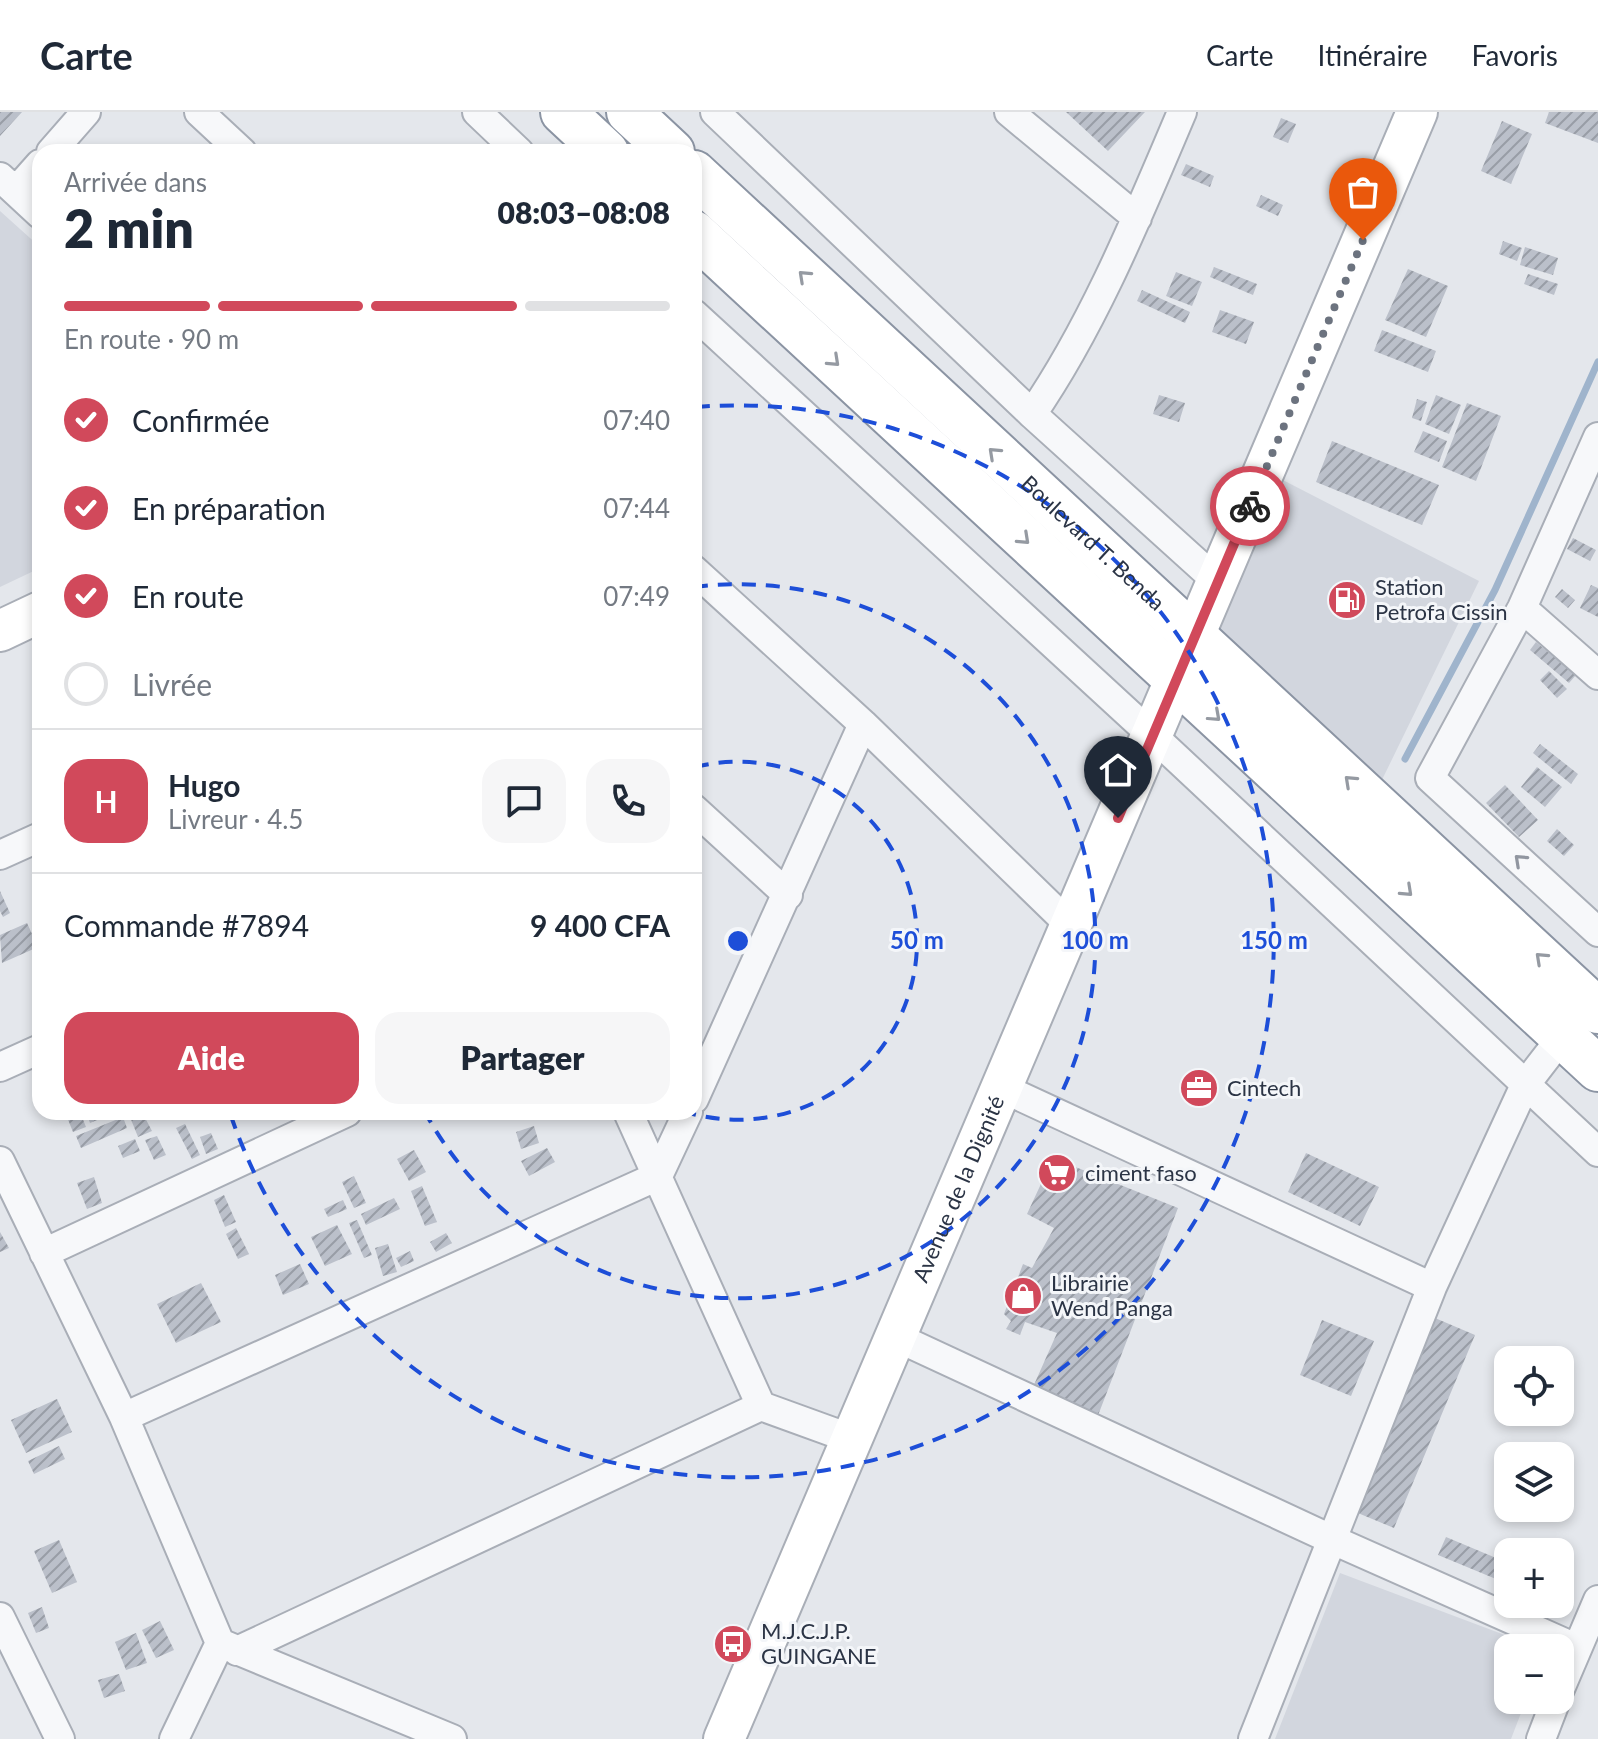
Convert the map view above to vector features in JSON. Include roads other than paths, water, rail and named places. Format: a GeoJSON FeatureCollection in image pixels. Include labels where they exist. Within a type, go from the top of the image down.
{"type":"FeatureCollection","features":[{"type":"Feature","properties":{"kind":"highway"},"geometry":{"type":"LineString","coordinates":[[563,112],[605,141]]}},
{"type":"Feature","properties":{"kind":"highway"},"geometry":{"type":"LineString","coordinates":[[629,112],[663,144]]}},
{"type":"Feature","properties":{"kind":"highway","name":"Boulevard T. Benda"},"geometry":{"type":"LineString","coordinates":[[702,180],[1598,1011]]}},
{"type":"Feature","properties":{"kind":"highway","name":"Boulevard T. Benda"},"geometry":{"type":"LineString","coordinates":[[702,240],[1598,1069]]}},
{"type":"Feature","properties":{"kind":"street"},"geometry":{"type":"LineString","coordinates":[[58,144],[86,112]]}},
{"type":"Feature","properties":{"kind":"street"},"geometry":{"type":"LineString","coordinates":[[199,112],[233,144]]}},
{"type":"Feature","properties":{"kind":"street"},"geometry":{"type":"LineString","coordinates":[[477,112],[511,144]]}},
{"type":"Feature","properties":{"kind":"street"},"geometry":{"type":"LineString","coordinates":[[715,112],[1032,414],[1218,582]]}},
{"type":"Feature","properties":{"kind":"street"},"geometry":{"type":"LineString","coordinates":[[1009,112],[1137,218]]}},
{"type":"Feature","properties":{"kind":"street"},"geometry":{"type":"LineString","coordinates":[[1032,414],[1058,376],[1137,218],[1182,112]]}},
{"type":"Feature","properties":{"kind":"street","name":"Avenue de la Dignité"},"geometry":{"type":"LineString","coordinates":[[724,1739],[1417,112]]}},
{"type":"Feature","properties":{"kind":"street"},"geometry":{"type":"LineString","coordinates":[[32,169],[8,184],[32,206]]}},
{"type":"Feature","properties":{"kind":"street"},"geometry":{"type":"LineString","coordinates":[[702,321],[1153,736],[1598,1152]]}},
{"type":"Feature","properties":{"kind":"street"},"geometry":{"type":"LineString","coordinates":[[1598,437],[1522,608],[1430,778],[1598,932]]}},
{"type":"Feature","properties":{"kind":"street"},"geometry":{"type":"LineString","coordinates":[[702,577],[863,724],[1071,926]]}},
{"type":"Feature","properties":{"kind":"street"},"geometry":{"type":"LineString","coordinates":[[1522,608],[1598,675]]}},
{"type":"Feature","properties":{"kind":"street"},"geometry":{"type":"LineString","coordinates":[[0,631],[32,616]]}},
{"type":"Feature","properties":{"kind":"street"},"geometry":{"type":"LineString","coordinates":[[702,1082],[863,724]]}},
{"type":"Feature","properties":{"kind":"street"},"geometry":{"type":"LineString","coordinates":[[702,816],[788,895]]}},
{"type":"Feature","properties":{"kind":"street"},"geometry":{"type":"LineString","coordinates":[[0,855],[32,841]]}},
{"type":"Feature","properties":{"kind":"street"},"geometry":{"type":"LineString","coordinates":[[1253,1739],[1432,1287],[1525,1085],[1562,1037]]}},
{"type":"Feature","properties":{"kind":"street"},"geometry":{"type":"LineString","coordinates":[[0,1067],[32,1053]]}},
{"type":"Feature","properties":{"kind":"street"},"geometry":{"type":"LineString","coordinates":[[1002,1088],[1432,1287]]}},
{"type":"Feature","properties":{"kind":"street"},"geometry":{"type":"LineString","coordinates":[[44,1253],[330,1120]]}},
{"type":"Feature","properties":{"kind":"street"},"geometry":{"type":"LineString","coordinates":[[632,1120],[761,1406]]}},
{"type":"Feature","properties":{"kind":"street"},"geometry":{"type":"LineString","coordinates":[[124,1417],[658,1176],[684,1120]]}},
{"type":"Feature","properties":{"kind":"street"},"geometry":{"type":"LineString","coordinates":[[0,1161],[124,1417],[228,1647],[452,1739]]}},
{"type":"Feature","properties":{"kind":"street"},"geometry":{"type":"LineString","coordinates":[[896,1337],[1333,1540],[1576,1648]]}},
{"type":"Feature","properties":{"kind":"street"},"geometry":{"type":"LineString","coordinates":[[174,1739],[228,1647],[761,1406],[852,1439]]}},
{"type":"Feature","properties":{"kind":"street"},"geometry":{"type":"LineString","coordinates":[[1574,1653],[1598,1600]]}},
{"type":"Feature","properties":{"kind":"street"},"geometry":{"type":"LineString","coordinates":[[0,1617],[60,1739]]}},
{"type":"Feature","properties":{"kind":"street"},"geometry":{"type":"LineString","coordinates":[[1541,1739],[1551,1714]]}},
{"type":"Feature","properties":{"kind":"waterway"},"geometry":{"type":"LineString","coordinates":[[1405,759],[1495,590],[1598,362]]}},
{"type":"Feature","properties":{"kind":"place","name":"Station Petrofa Cissin"},"geometry":{"type":"Point","coordinates":[1347,600]}},
{"type":"Feature","properties":{"kind":"place","name":"Cintech"},"geometry":{"type":"Point","coordinates":[1199,1088]}},
{"type":"Feature","properties":{"kind":"place","name":"ciment faso"},"geometry":{"type":"Point","coordinates":[1057,1173]}},
{"type":"Feature","properties":{"kind":"place","name":"Librairie Wend Panga"},"geometry":{"type":"Point","coordinates":[1023,1296]}},
{"type":"Feature","properties":{"kind":"place","name":"M.J.C.J.P. GUINGANE"},"geometry":{"type":"Point","coordinates":[733,1644]}}]}
